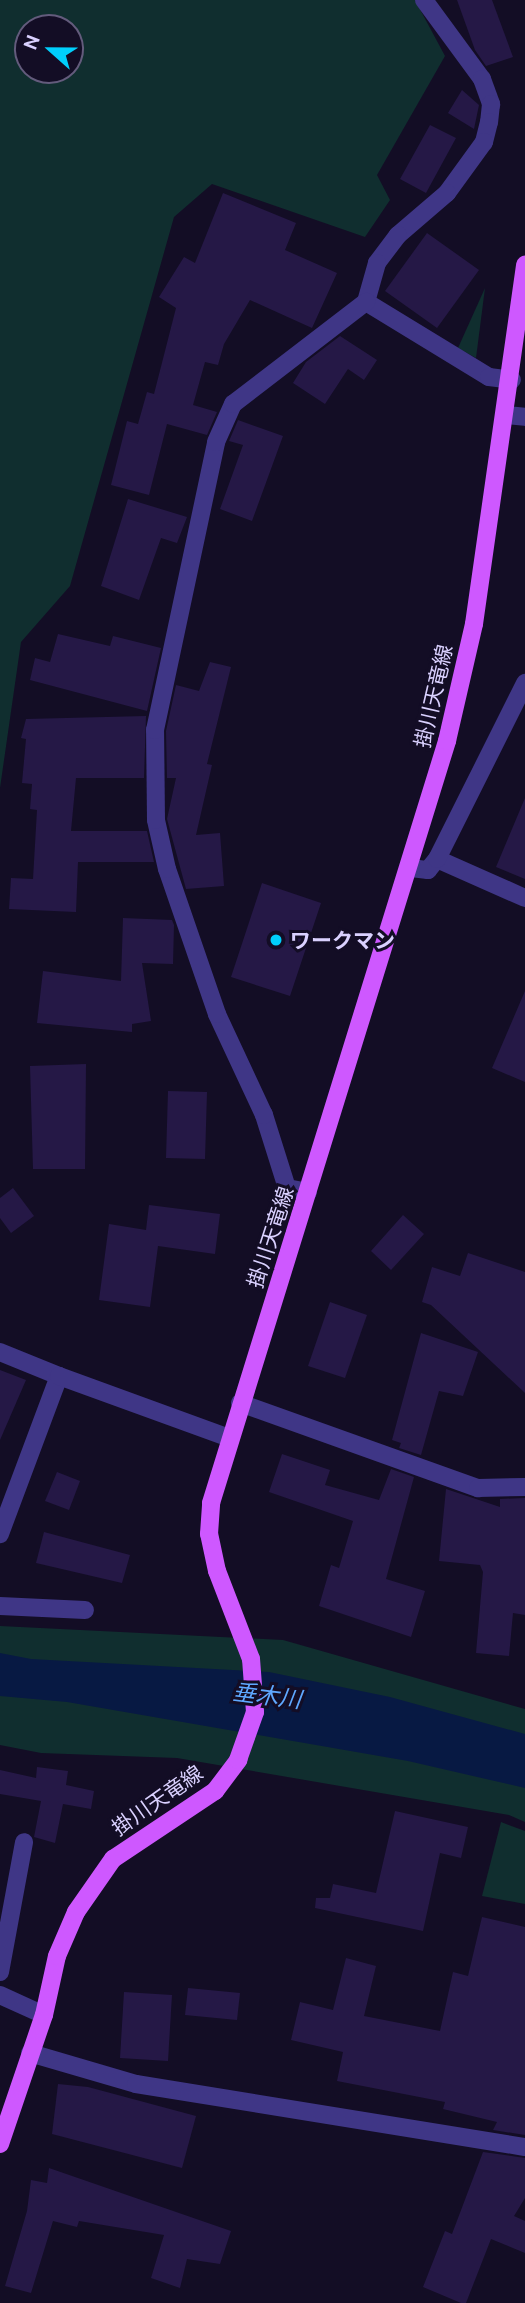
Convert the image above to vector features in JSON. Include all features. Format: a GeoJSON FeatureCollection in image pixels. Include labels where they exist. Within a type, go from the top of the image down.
{"type":"FeatureCollection","features":[{"type":"Feature","properties":{"kind":"main road","name":"掛川天竜線"},"geometry":{"type":"LineString","coordinates":[[0,2144],[44,2015],[57,1956],[76,1912],[113,1859],[215,1791],[240,1755],[255,1712],[251,1659],[217,1571],[209,1534],[211,1503],[240,1403],[411,868],[474,624],[516,416],[512,380],[525,265]]}},
{"type":"Feature","properties":{"kind":"street"},"geometry":{"type":"LineString","coordinates":[[308,1192],[287,1188],[264,1115],[217,1014],[167,869],[156,820],[155,730],[216,442],[233,404],[366,302],[377,263],[398,235],[447,193],[484,142],[491,104],[482,79],[424,0]]}},
{"type":"Feature","properties":{"kind":"street"},"geometry":{"type":"LineString","coordinates":[[366,302],[489,377],[512,380]]}},
{"type":"Feature","properties":{"kind":"street"},"geometry":{"type":"LineString","coordinates":[[411,868],[428,870],[437,859],[525,683]]}},
{"type":"Feature","properties":{"kind":"street"},"geometry":{"type":"LineString","coordinates":[[437,859],[525,898]]}},
{"type":"Feature","properties":{"kind":"street"},"geometry":{"type":"LineString","coordinates":[[0,1352],[229,1438]]}},
{"type":"Feature","properties":{"kind":"street"},"geometry":{"type":"LineString","coordinates":[[0,1534],[59,1376]]}},
{"type":"Feature","properties":{"kind":"street"},"geometry":{"type":"LineString","coordinates":[[240,1403],[478,1488],[525,1487]]}},
{"type":"Feature","properties":{"kind":"street"},"geometry":{"type":"LineString","coordinates":[[0,1606],[85,1610]]}},
{"type":"Feature","properties":{"kind":"street"},"geometry":{"type":"LineString","coordinates":[[0,1972],[24,1842]]}},
{"type":"Feature","properties":{"kind":"street"},"geometry":{"type":"LineString","coordinates":[[0,1995],[44,2015]]}},
{"type":"Feature","properties":{"kind":"street"},"geometry":{"type":"LineString","coordinates":[[30,2053],[136,2084],[525,2147]]}},
{"type":"Feature","properties":{"kind":"green space"},"geometry":{"type":"Polygon","coordinates":[[[0,0],[415,0],[445,56],[377,175],[390,200],[365,237],[212,184],[174,217],[70,586],[21,642],[0,788],[0,0]]]}},
{"type":"Feature","properties":{"kind":"green space"},"geometry":{"type":"Polygon","coordinates":[[[485,288],[476,358],[458,348],[485,288]]]}},
{"type":"Feature","properties":{"kind":"green space"},"geometry":{"type":"Polygon","coordinates":[[[0,1626],[283,1640],[525,1709],[525,1822],[509,1815],[177,1758],[41,1753],[0,1745],[0,1626]]]}},
{"type":"Feature","properties":{"kind":"green space"},"geometry":{"type":"Polygon","coordinates":[[[501,1822],[525,1831],[525,1904],[482,1896],[501,1822]]]}},
{"type":"Feature","properties":{"kind":"water","name":"垂木川"},"geometry":{"type":"Polygon","coordinates":[[[0,1653],[31,1659],[269,1672],[390,1697],[525,1734],[525,1788],[408,1761],[67,1702],[0,1696],[0,1653]]]}},
{"type":"Feature","properties":{"kind":"building"},"geometry":{"type":"Polygon","coordinates":[[[457,0],[492,0],[513,57],[486,66],[475,50],[457,0]]]}},
{"type":"Feature","properties":{"kind":"building"},"geometry":{"type":"Polygon","coordinates":[[[462,90],[479,105],[474,129],[448,113],[462,90]]]}},
{"type":"Feature","properties":{"kind":"building"},"geometry":{"type":"Polygon","coordinates":[[[430,125],[456,138],[426,193],[400,179],[430,125]]]}},
{"type":"Feature","properties":{"kind":"building"},"geometry":{"type":"Polygon","coordinates":[[[223,193],[296,223],[285,250],[337,273],[312,328],[250,300],[224,344],[218,365],[205,362],[193,405],[217,412],[207,435],[167,424],[149,495],[111,485],[127,421],[138,424],[147,392],[154,394],[176,308],[159,297],[184,257],[195,263],[223,193]]]}},
{"type":"Feature","properties":{"kind":"building"},"geometry":{"type":"Polygon","coordinates":[[[427,233],[479,270],[437,328],[385,291],[427,233]]]}},
{"type":"Feature","properties":{"kind":"building"},"geometry":{"type":"Polygon","coordinates":[[[340,336],[377,360],[364,380],[348,369],[325,404],[293,383],[306,362],[340,336]]]}},
{"type":"Feature","properties":{"kind":"building"},"geometry":{"type":"Polygon","coordinates":[[[238,420],[283,436],[252,521],[220,509],[243,445],[229,441],[238,420]]]}},
{"type":"Feature","properties":{"kind":"building"},"geometry":{"type":"Polygon","coordinates":[[[128,499],[187,517],[177,543],[161,538],[139,600],[101,586],[128,499]]]}},
{"type":"Feature","properties":{"kind":"building"},"geometry":{"type":"Polygon","coordinates":[[[58,634],[110,646],[113,636],[161,648],[147,711],[30,680],[35,658],[50,662],[58,634]]]}},
{"type":"Feature","properties":{"kind":"building"},"geometry":{"type":"Polygon","coordinates":[[[210,662],[231,667],[207,764],[212,765],[196,835],[220,833],[224,886],[186,889],[167,819],[176,778],[167,778],[166,731],[176,685],[199,691],[210,662]]]}},
{"type":"Feature","properties":{"kind":"building"},"geometry":{"type":"Polygon","coordinates":[[[146,716],[144,778],[76,778],[71,831],[147,831],[154,862],[78,862],[76,912],[9,909],[11,878],[33,879],[37,810],[30,809],[32,784],[22,783],[26,739],[21,738],[26,719],[146,716]]]}},
{"type":"Feature","properties":{"kind":"building"},"geometry":{"type":"Polygon","coordinates":[[[525,798],[525,879],[496,867],[525,798]]]}},
{"type":"Feature","properties":{"kind":"building"},"geometry":{"type":"Polygon","coordinates":[[[262,883],[321,903],[290,996],[231,977],[262,883]]]}},
{"type":"Feature","properties":{"kind":"building"},"geometry":{"type":"Polygon","coordinates":[[[123,918],[172,920],[174,925],[173,964],[142,963],[151,1021],[132,1024],[132,1032],[37,1023],[43,971],[121,981],[123,918]]]}},
{"type":"Feature","properties":{"kind":"building"},"geometry":{"type":"Polygon","coordinates":[[[525,991],[525,1082],[492,1068],[525,991]]]}},
{"type":"Feature","properties":{"kind":"building"},"geometry":{"type":"Polygon","coordinates":[[[86,1064],[85,1169],[33,1169],[30,1066],[86,1064]]]}},
{"type":"Feature","properties":{"kind":"building"},"geometry":{"type":"Polygon","coordinates":[[[168,1091],[207,1092],[205,1159],[166,1158],[168,1091]]]}},
{"type":"Feature","properties":{"kind":"building"},"geometry":{"type":"Polygon","coordinates":[[[13,1188],[34,1216],[11,1233],[0,1218],[0,1198],[13,1188]]]}},
{"type":"Feature","properties":{"kind":"building"},"geometry":{"type":"Polygon","coordinates":[[[149,1205],[220,1214],[215,1254],[158,1246],[150,1307],[99,1300],[109,1224],[146,1230],[149,1205]]]}},
{"type":"Feature","properties":{"kind":"building"},"geometry":{"type":"Polygon","coordinates":[[[403,1215],[424,1234],[391,1270],[371,1251],[403,1215]]]}},
{"type":"Feature","properties":{"kind":"building"},"geometry":{"type":"Polygon","coordinates":[[[468,1253],[525,1272],[525,1393],[431,1305],[422,1302],[432,1267],[460,1276],[468,1253]]]}},
{"type":"Feature","properties":{"kind":"building"},"geometry":{"type":"Polygon","coordinates":[[[330,1302],[367,1315],[345,1378],[308,1366],[330,1302]]]}},
{"type":"Feature","properties":{"kind":"building"},"geometry":{"type":"Polygon","coordinates":[[[421,1333],[478,1352],[463,1396],[439,1391],[421,1455],[399,1448],[401,1443],[392,1440],[421,1333]]]}},
{"type":"Feature","properties":{"kind":"building"},"geometry":{"type":"Polygon","coordinates":[[[0,1370],[26,1380],[0,1440],[0,1370]]]}},
{"type":"Feature","properties":{"kind":"building"},"geometry":{"type":"Polygon","coordinates":[[[282,1454],[330,1470],[325,1485],[379,1500],[391,1469],[414,1477],[386,1579],[425,1591],[411,1637],[319,1606],[331,1565],[339,1568],[353,1521],[269,1492],[282,1454]]]}},
{"type":"Feature","properties":{"kind":"building"},"geometry":{"type":"Polygon","coordinates":[[[57,1472],[80,1481],[69,1510],[45,1501],[57,1472]]]}},
{"type":"Feature","properties":{"kind":"building"},"geometry":{"type":"Polygon","coordinates":[[[446,1489],[500,1507],[500,1499],[525,1498],[525,1615],[513,1613],[509,1656],[476,1653],[483,1572],[480,1565],[439,1561],[446,1489]]]}},
{"type":"Feature","properties":{"kind":"building"},"geometry":{"type":"Polygon","coordinates":[[[44,1532],[130,1555],[122,1583],[36,1563],[44,1532]]]}},
{"type":"Feature","properties":{"kind":"building"},"geometry":{"type":"Polygon","coordinates":[[[37,1767],[68,1771],[66,1785],[94,1791],[91,1809],[63,1804],[55,1843],[34,1837],[41,1801],[0,1794],[0,1770],[36,1778],[37,1767]]]}},
{"type":"Feature","properties":{"kind":"building"},"geometry":{"type":"Polygon","coordinates":[[[395,1811],[468,1827],[461,1858],[440,1853],[423,1931],[315,1908],[316,1898],[330,1898],[333,1884],[376,1893],[395,1811]]]}},
{"type":"Feature","properties":{"kind":"building"},"geometry":{"type":"Polygon","coordinates":[[[482,1917],[525,1927],[525,2135],[493,2130],[497,2122],[443,2109],[445,2102],[337,2081],[343,2052],[291,2040],[300,2002],[333,2010],[346,1958],[376,1966],[364,2016],[440,2031],[453,1972],[468,1976],[482,1917]]]}},
{"type":"Feature","properties":{"kind":"building"},"geometry":{"type":"Polygon","coordinates":[[[188,1988],[240,1993],[237,2020],[185,2015],[188,1988]]]}},
{"type":"Feature","properties":{"kind":"building"},"geometry":{"type":"Polygon","coordinates":[[[124,1992],[172,1995],[168,2061],[120,2058],[124,1992]]]}},
{"type":"Feature","properties":{"kind":"building"},"geometry":{"type":"Polygon","coordinates":[[[58,2084],[88,2087],[196,2116],[182,2168],[52,2134],[58,2084]]]}},
{"type":"Feature","properties":{"kind":"building"},"geometry":{"type":"Polygon","coordinates":[[[483,2152],[525,2158],[525,2198],[514,2216],[525,2221],[525,2253],[491,2239],[466,2303],[461,2303],[423,2287],[445,2231],[452,2234],[483,2152]]]}},
{"type":"Feature","properties":{"kind":"building"},"geometry":{"type":"Polygon","coordinates":[[[49,2168],[231,2231],[220,2264],[187,2259],[180,2288],[151,2278],[164,2235],[79,2221],[77,2227],[53,2221],[31,2293],[5,2286],[27,2211],[31,2180],[47,2183],[49,2168]]]}},
{"type":"Feature","properties":{"kind":"place","name":"ワークマン"},"geometry":{"type":"Point","coordinates":[276,940]}}]}
